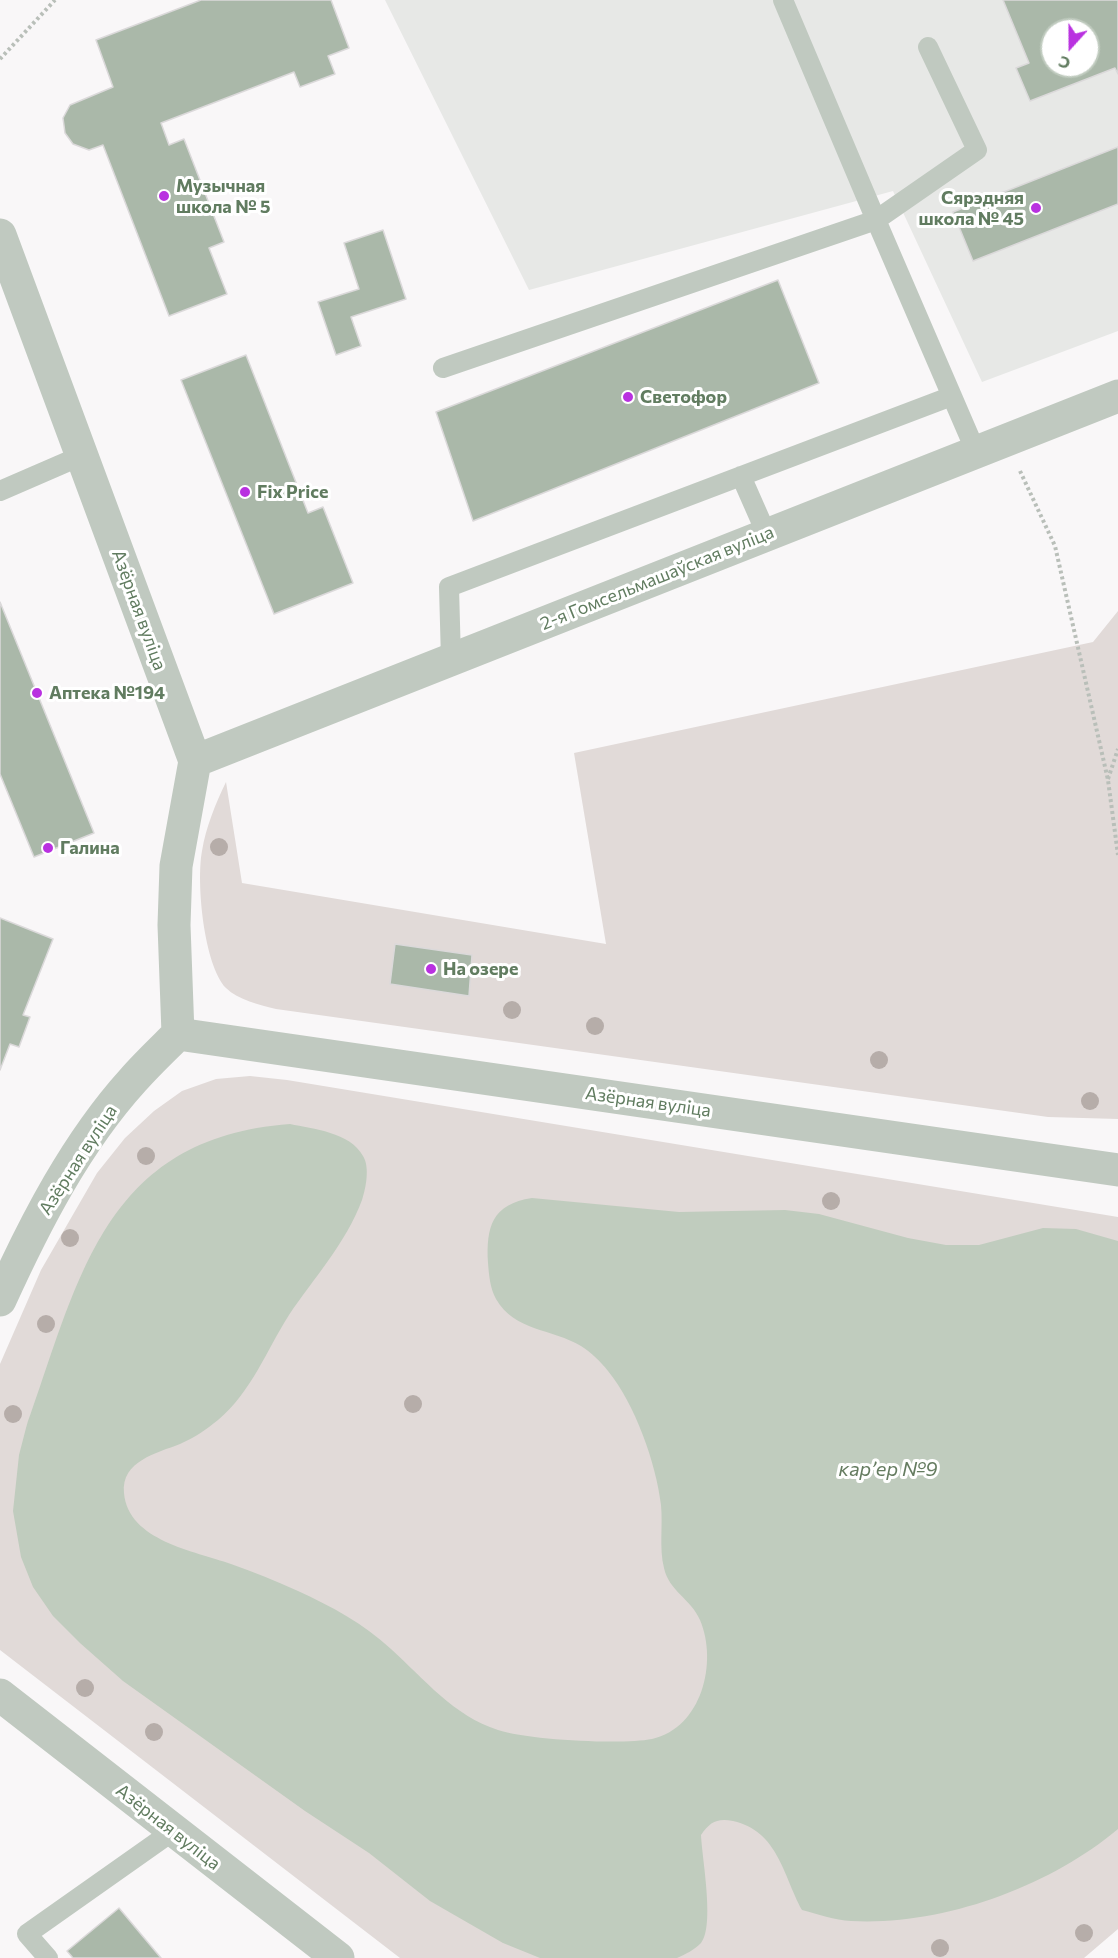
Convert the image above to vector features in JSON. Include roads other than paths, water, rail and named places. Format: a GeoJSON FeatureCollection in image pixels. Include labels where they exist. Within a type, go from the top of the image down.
{"type":"FeatureCollection","features":[{"type":"Feature","properties":{"kind":"street","name":"Азёрная вуліца"},"geometry":{"type":"LineString","coordinates":[[0,235],[195,761]]}},
{"type":"Feature","properties":{"kind":"street","name":"2-я Гомсельмашаўская вуліца"},"geometry":{"type":"LineString","coordinates":[[195,761],[1118,396]]}},
{"type":"Feature","properties":{"kind":"street"},"geometry":{"type":"LineString","coordinates":[[178,1034],[174,925],[176,866],[195,761]]}},
{"type":"Feature","properties":{"kind":"street","name":"Азёрная вуліца"},"geometry":{"type":"LineString","coordinates":[[0,1300],[57,1188],[94,1130],[132,1080],[178,1034],[1118,1170]]}},
{"type":"Feature","properties":{"kind":"street","name":"Азёрная вуліца"},"geometry":{"type":"LineString","coordinates":[[0,1695],[338,1958]]}},
{"type":"Feature","properties":{"kind":"lane"},"geometry":{"type":"LineString","coordinates":[[783,0],[976,452]]}},
{"type":"Feature","properties":{"kind":"lane"},"geometry":{"type":"LineString","coordinates":[[443,369],[876,220],[977,150],[928,47]]}},
{"type":"Feature","properties":{"kind":"lane"},"geometry":{"type":"LineString","coordinates":[[451,660],[449,588],[952,396]]}},
{"type":"Feature","properties":{"kind":"lane"},"geometry":{"type":"LineString","coordinates":[[0,491],[83,455]]}},
{"type":"Feature","properties":{"kind":"lane"},"geometry":{"type":"LineString","coordinates":[[741,476],[766,535]]}},
{"type":"Feature","properties":{"kind":"lane"},"geometry":{"type":"LineString","coordinates":[[48,1958],[27,1934],[173,1831]]}},
{"type":"Feature","properties":{"kind":"water","name":"карʼер №9"},"geometry":{"type":"Polygon","coordinates":[[[290,1124],[330,1133],[357,1148],[363,1156],[367,1172],[362,1200],[338,1246],[289,1315],[258,1370],[230,1409],[200,1433],[185,1442],[142,1460],[128,1473],[124,1493],[128,1509],[137,1523],[166,1542],[265,1577],[335,1609],[381,1640],[440,1696],[467,1716],[482,1724],[512,1734],[620,1742],[652,1739],[669,1732],[683,1722],[694,1708],[702,1691],[707,1655],[700,1620],[691,1606],[670,1583],[664,1568],[658,1489],[643,1435],[627,1400],[608,1371],[588,1351],[570,1340],[523,1323],[504,1310],[494,1295],[489,1272],[488,1238],[494,1219],[500,1212],[519,1201],[532,1198],[679,1212],[785,1210],[819,1214],[908,1238],[946,1245],[979,1245],[1043,1228],[1076,1229],[1118,1241],[1118,1829],[1060,1869],[993,1899],[921,1917],[886,1921],[851,1921],[802,1910],[770,1844],[748,1826],[733,1821],[718,1821],[711,1824],[701,1835],[707,1891],[707,1922],[705,1934],[696,1948],[677,1958],[540,1958],[503,1943],[430,1901],[369,1853],[305,1811],[123,1681],[53,1616],[33,1587],[21,1557],[13,1511],[19,1455],[26,1428],[63,1320],[84,1270],[108,1226],[138,1187],[177,1157],[227,1135],[290,1124]]]}},
{"type":"Feature","properties":{"kind":"place","name":"Музычная школа № 5"},"geometry":{"type":"Point","coordinates":[164,196]}},
{"type":"Feature","properties":{"kind":"place","name":"Сярэдняя школа № 45"},"geometry":{"type":"Point","coordinates":[1036,208]}},
{"type":"Feature","properties":{"kind":"place","name":"Светофор"},"geometry":{"type":"Point","coordinates":[628,397]}},
{"type":"Feature","properties":{"kind":"place","name":"Fix Price"},"geometry":{"type":"Point","coordinates":[245,492]}},
{"type":"Feature","properties":{"kind":"place","name":"Аптека №194"},"geometry":{"type":"Point","coordinates":[37,693]}},
{"type":"Feature","properties":{"kind":"place","name":"Галина"},"geometry":{"type":"Point","coordinates":[48,848]}},
{"type":"Feature","properties":{"kind":"place","name":"На озере"},"geometry":{"type":"Point","coordinates":[431,969]}}]}
